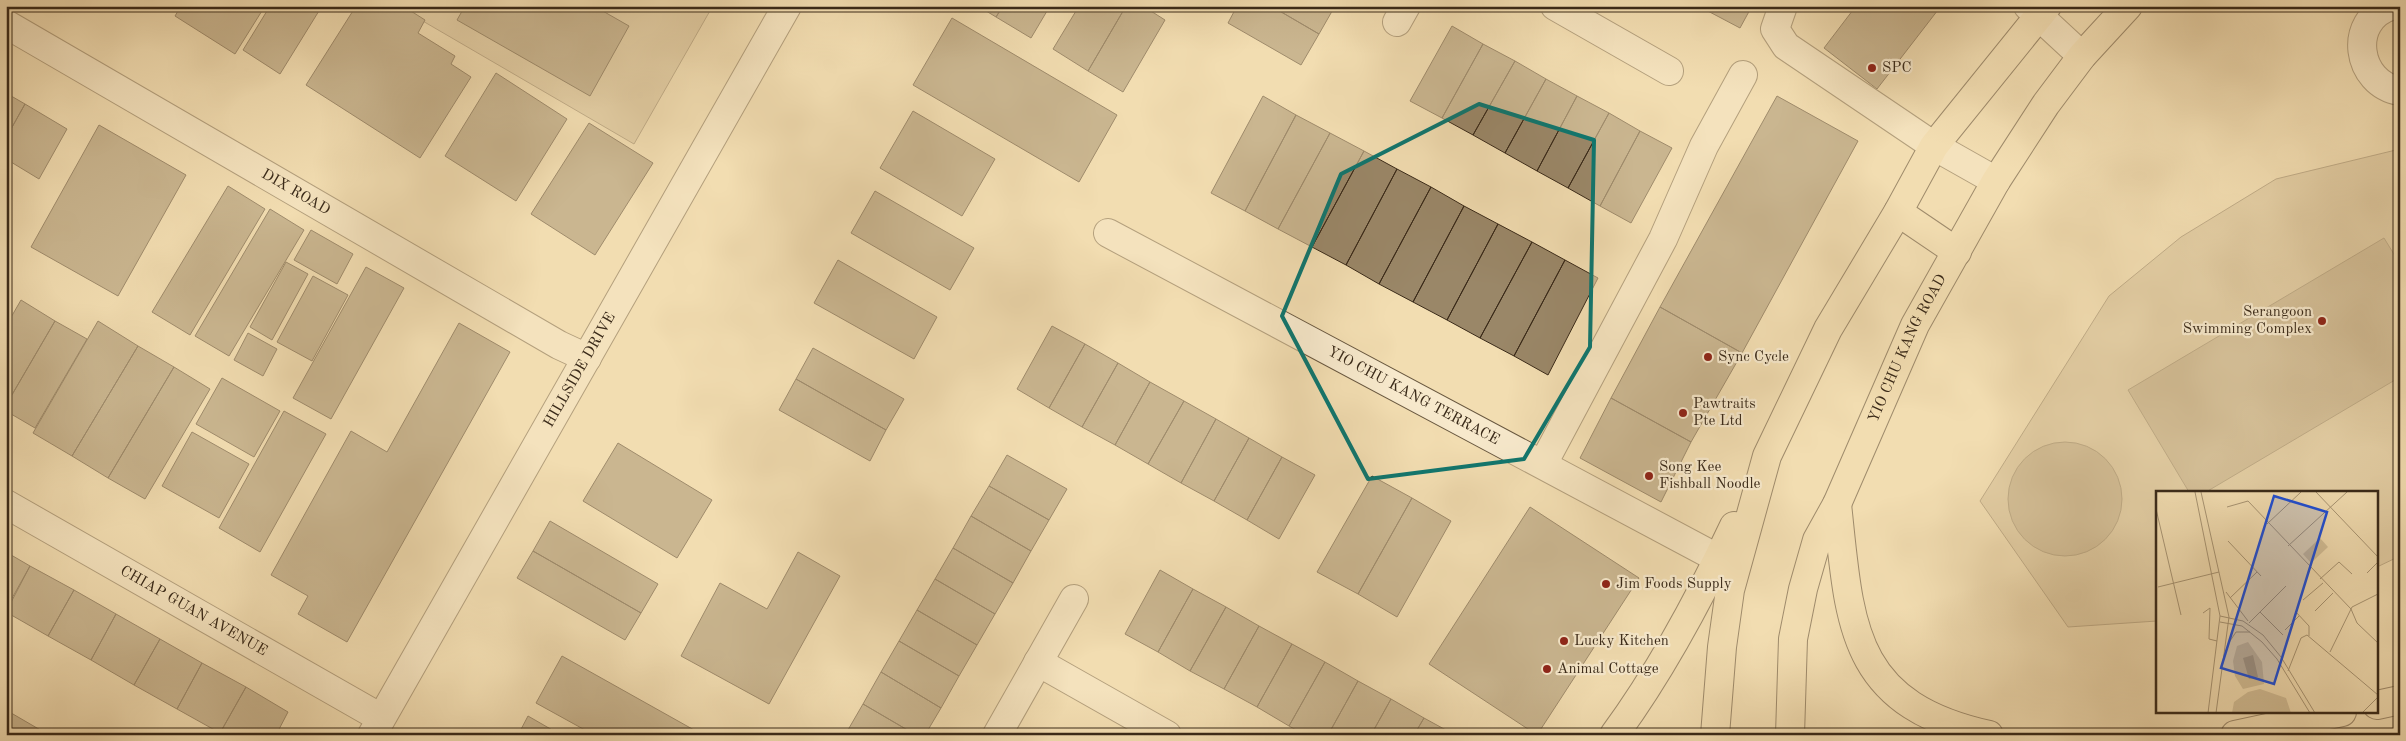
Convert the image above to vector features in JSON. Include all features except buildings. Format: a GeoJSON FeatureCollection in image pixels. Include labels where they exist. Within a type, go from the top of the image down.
{"type":"FeatureCollection","features":[{"type":"Feature","properties":{"kind":"main road","name":"YIO CHU KANG ROAD"},"geometry":{"type":"LineString","coordinates":[[1790,735],[1793,639],[1802,589],[1817,540],[1837,504],[1914,325],[1996,182],[2046,104],[2082,56],[2128,6]]}},
{"type":"Feature","properties":{"kind":"main road"},"geometry":{"type":"LineString","coordinates":[[1614,735],[1670,651],[1719,559],[1828,329],[1898,212],[1934,146],[2038,10]]}},
{"type":"Feature","properties":{"kind":"main road"},"geometry":{"type":"LineString","coordinates":[[1898,212],[1957,252]]}},
{"type":"Feature","properties":{"kind":"main road"},"geometry":{"type":"LineString","coordinates":[[1715,735],[1722,647],[1730,590],[1767,456]]}},
{"type":"Feature","properties":{"kind":"main road"},"geometry":{"type":"LineString","coordinates":[[1837,504],[1847,596],[1852,618],[1866,658],[1892,690],[1908,702],[1939,718],[1989,735]]}},
{"type":"Feature","properties":{"kind":"main road"},"geometry":{"type":"LineString","coordinates":[[2378,705],[2400,700]]}},
{"type":"Feature","properties":{"kind":"main road"},"geometry":{"type":"LineString","coordinates":[[2234,735],[2333,714]]}},
{"type":"Feature","properties":{"kind":"street","name":"HILLSIDE DRIVE"},"geometry":{"type":"LineString","coordinates":[[376,726],[787,6]]}},
{"type":"Feature","properties":{"kind":"street"},"geometry":{"type":"LineString","coordinates":[[1555,6],[1669,71]]}},
{"type":"Feature","properties":{"kind":"street"},"geometry":{"type":"LineString","coordinates":[[1783,6],[1775,29],[1786,46],[1934,146],[1996,182]]}},
{"type":"Feature","properties":{"kind":"street"},"geometry":{"type":"LineString","coordinates":[[2392,6],[2381,11],[2370,21],[2363,35],[2361,50],[2365,65],[2373,78],[2385,87],[2400,91]]}},
{"type":"Feature","properties":{"kind":"street"},"geometry":{"type":"LineString","coordinates":[[2038,10],[2082,56]]}},
{"type":"Feature","properties":{"kind":"street","name":"DIX ROAD"},"geometry":{"type":"LineString","coordinates":[[6,24],[559,345],[587,358]]}},
{"type":"Feature","properties":{"kind":"street"},"geometry":{"type":"LineString","coordinates":[[1543,464],[1663,239],[1704,146],[1743,75]]}},
{"type":"Feature","properties":{"kind":"street","name":"YIO CHU KANG TERRACE"},"geometry":{"type":"LineString","coordinates":[[1108,233],[1719,559]]}},
{"type":"Feature","properties":{"kind":"street","name":"CHIAP GUAN AVENUE"},"geometry":{"type":"LineString","coordinates":[[6,504],[376,726]]}},
{"type":"Feature","properties":{"kind":"street"},"geometry":{"type":"LineString","coordinates":[[997,735],[1074,599]]}},
{"type":"Feature","properties":{"kind":"street"},"geometry":{"type":"LineString","coordinates":[[1038,662],[1167,735]]}},
{"type":"Feature","properties":{"kind":"highlighted area"},"geometry":{"type":"Polygon","coordinates":[[[1479,104],[1594,140],[1590,347],[1524,459],[1368,479],[1282,316],[1341,174],[1479,104]]]}},
{"type":"Feature","properties":{"kind":"shaded area"},"geometry":{"type":"Polygon","coordinates":[[[397,6],[705,6],[711,9],[634,144],[397,6]]]}},
{"type":"Feature","properties":{"kind":"shaded area","name":"Serangoon Swimming Complex"},"geometry":{"type":"Polygon","coordinates":[[[2400,149],[2400,556],[2378,567],[2378,491],[2156,491],[2156,621],[2068,627],[1980,501],[2109,296],[2181,237],[2276,179],[2400,149]]]}},
{"type":"Feature","properties":{"kind":"shaded area","name":"Serangoon Swimming Complex"},"geometry":{"type":"Polygon","coordinates":[[[2384,238],[2400,264],[2400,377],[2208,491],[2188,491],[2128,390],[2384,238]]]}},
{"type":"Feature","properties":{"kind":"shaded area"},"geometry":{"type":"Polygon","coordinates":[[[2065,442],[2087,446],[2097,451],[2113,467],[2118,477],[2122,499],[2118,521],[2113,531],[2097,547],[2087,552],[2065,556],[2043,552],[2033,547],[2017,531],[2012,521],[2008,499],[2012,477],[2017,467],[2033,451],[2043,446],[2065,442]]]}},
{"type":"Feature","properties":{"kind":"place","name":"SPC"},"geometry":{"type":"Point","coordinates":[1872,68]}},
{"type":"Feature","properties":{"kind":"place","name":"Serangoon Swimming Complex"},"geometry":{"type":"Point","coordinates":[2322,321]}},
{"type":"Feature","properties":{"kind":"place","name":"Sync Cycle"},"geometry":{"type":"Point","coordinates":[1708,357]}},
{"type":"Feature","properties":{"kind":"place","name":"Pawtraits Pte Ltd"},"geometry":{"type":"Point","coordinates":[1683,413]}},
{"type":"Feature","properties":{"kind":"place","name":"Song Kee Fishball Noodle"},"geometry":{"type":"Point","coordinates":[1649,476]}},
{"type":"Feature","properties":{"kind":"place","name":"Jim Foods Supply"},"geometry":{"type":"Point","coordinates":[1606,584]}},
{"type":"Feature","properties":{"kind":"place","name":"Lucky Kitchen"},"geometry":{"type":"Point","coordinates":[1564,641]}},
{"type":"Feature","properties":{"kind":"place","name":"Animal Cottage"},"geometry":{"type":"Point","coordinates":[1547,669]}}]}
